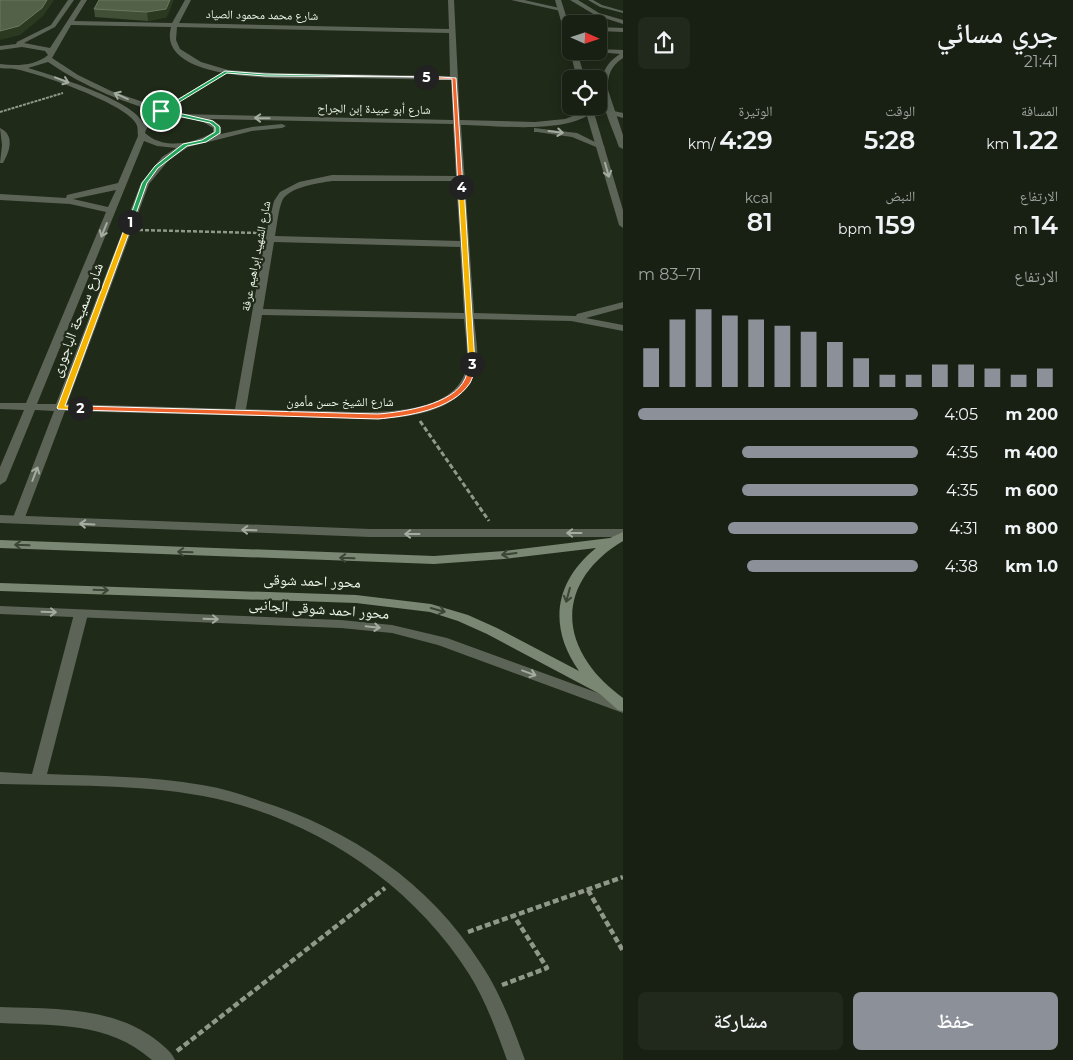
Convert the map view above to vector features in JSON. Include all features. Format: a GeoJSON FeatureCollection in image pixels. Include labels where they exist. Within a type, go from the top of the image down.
{"type":"FeatureCollection","features":[{"type":"Feature","properties":{"kind":"main road"},"geometry":{"type":"LineString","coordinates":[[623,535],[610,542],[587,560],[571,581],[565,606],[567,633],[580,662],[603,690],[623,707]]}},
{"type":"Feature","properties":{"kind":"main road","name":"محور احمد شوقى"},"geometry":{"type":"LineString","coordinates":[[0,544],[434,560],[504,555],[610,542]]}},
{"type":"Feature","properties":{"kind":"main road","name":"محور احمد شوقى"},"geometry":{"type":"LineString","coordinates":[[0,587],[356,599],[431,608],[463,618],[484,628],[603,690]]}},
{"type":"Feature","properties":{"kind":"street"},"geometry":{"type":"LineString","coordinates":[[0,48],[12,46],[53,26],[71,0]]}},
{"type":"Feature","properties":{"kind":"street"},"geometry":{"type":"LineString","coordinates":[[16,67],[35,64],[50,55],[84,0]]}},
{"type":"Feature","properties":{"kind":"street"},"geometry":{"type":"LineString","coordinates":[[188,0],[175,25],[172,36],[173,45],[177,50],[199,63],[226,72],[265,75],[454,78]]}},
{"type":"Feature","properties":{"kind":"street","name":"شارع الشيخ حسن مأمون"},"geometry":{"type":"LineString","coordinates":[[0,406],[378,416],[414,412],[438,404],[456,394],[468,381],[472,368],[451,0]]}},
{"type":"Feature","properties":{"kind":"street"},"geometry":{"type":"LineString","coordinates":[[514,0],[560,9]]}},
{"type":"Feature","properties":{"kind":"street"},"geometry":{"type":"LineString","coordinates":[[558,0],[562,15]]}},
{"type":"Feature","properties":{"kind":"street"},"geometry":{"type":"LineString","coordinates":[[572,0],[597,14],[623,22]]}},
{"type":"Feature","properties":{"kind":"street","name":"شارع محمد محمود الصياد"},"geometry":{"type":"LineString","coordinates":[[71,23],[452,31]]}},
{"type":"Feature","properties":{"kind":"street"},"geometry":{"type":"LineString","coordinates":[[608,29],[623,30]]}},
{"type":"Feature","properties":{"kind":"street","name":"شارع أبو عبيدة إبن الجراح"},"geometry":{"type":"LineString","coordinates":[[12,46],[41,47],[76,76],[133,102],[185,116],[551,131],[574,135],[601,147]]}},
{"type":"Feature","properties":{"kind":"street"},"geometry":{"type":"LineString","coordinates":[[608,51],[623,53]]}},
{"type":"Feature","properties":{"kind":"street"},"geometry":{"type":"LineString","coordinates":[[606,70],[623,53]]}},
{"type":"Feature","properties":{"kind":"street"},"geometry":{"type":"LineString","coordinates":[[2,66],[16,67],[56,78],[80,88],[127,110],[138,119],[142,132],[159,144],[185,145]]}},
{"type":"Feature","properties":{"kind":"street"},"geometry":{"type":"LineString","coordinates":[[607,102],[623,146]]}},
{"type":"Feature","properties":{"kind":"street"},"geometry":{"type":"LineString","coordinates":[[612,112],[623,116]]}},
{"type":"Feature","properties":{"kind":"street","name":"شارع أبو عبيدة إبن الجراح"},"geometry":{"type":"LineString","coordinates":[[185,145],[252,129],[292,125],[458,126],[550,123],[566,121],[577,115]]}},
{"type":"Feature","properties":{"kind":"street"},"geometry":{"type":"LineString","coordinates":[[590,115],[623,226]]}},
{"type":"Feature","properties":{"kind":"street"},"geometry":{"type":"LineString","coordinates":[[142,132],[158,119],[185,116],[201,118],[212,122],[217,127],[217,133],[211,138]]}},
{"type":"Feature","properties":{"kind":"street"},"geometry":{"type":"LineString","coordinates":[[0,130],[6,138],[7,146],[0,161]]}},
{"type":"Feature","properties":{"kind":"street","name":"شارع سميحة الباجورى"},"geometry":{"type":"LineString","coordinates":[[0,481],[112,211],[142,132]]}},
{"type":"Feature","properties":{"kind":"street","name":"شارع سميحة الباجورى"},"geometry":{"type":"LineString","coordinates":[[18,520],[144,183],[165,159],[185,145]]}},
{"type":"Feature","properties":{"kind":"street","name":"شارع الشهيد إبراهيم عرفة"},"geometry":{"type":"LineString","coordinates":[[240,413],[271,236],[278,201],[283,194],[302,184],[324,179],[350,177],[461,179]]}},
{"type":"Feature","properties":{"kind":"street"},"geometry":{"type":"LineString","coordinates":[[55,199],[87,195],[122,185]]}},
{"type":"Feature","properties":{"kind":"street"},"geometry":{"type":"LineString","coordinates":[[0,197],[55,199],[87,204],[112,211]]}},
{"type":"Feature","properties":{"kind":"street"},"geometry":{"type":"LineString","coordinates":[[271,236],[465,244]]}},
{"type":"Feature","properties":{"kind":"street"},"geometry":{"type":"LineString","coordinates":[[571,318],[623,305]]}},
{"type":"Feature","properties":{"kind":"street"},"geometry":{"type":"LineString","coordinates":[[258,312],[571,318],[623,328]]}},
{"type":"Feature","properties":{"kind":"street"},"geometry":{"type":"LineString","coordinates":[[0,520],[414,534],[497,532],[623,535]]}},
{"type":"Feature","properties":{"kind":"street","name":"محور احمد شوقى الجانبى"},"geometry":{"type":"LineString","coordinates":[[0,610],[340,624],[392,629],[442,641],[623,707]]}},
{"type":"Feature","properties":{"kind":"street"},"geometry":{"type":"LineString","coordinates":[[38,779],[81,614]]}},
{"type":"Feature","properties":{"kind":"street"},"geometry":{"type":"LineString","coordinates":[[0,778],[201,791],[271,808],[337,838],[397,879],[427,906],[454,938],[488,991],[510,1040],[516,1060]]}},
{"type":"Feature","properties":{"kind":"street"},"geometry":{"type":"LineString","coordinates":[[0,1015],[94,1021],[124,1029],[150,1045],[166,1060]]}},
{"type":"Feature","properties":{"kind":"lane"},"geometry":{"type":"LineString","coordinates":[[590,0],[601,6],[623,12]]}},
{"type":"Feature","properties":{"kind":"path"},"geometry":{"type":"LineString","coordinates":[[161,111],[226,72]]}},
{"type":"Feature","properties":{"kind":"path"},"geometry":{"type":"LineString","coordinates":[[0,112],[80,88]]}},
{"type":"Feature","properties":{"kind":"path"},"geometry":{"type":"LineString","coordinates":[[127,230],[271,236]]}},
{"type":"Feature","properties":{"kind":"path"},"geometry":{"type":"LineString","coordinates":[[414,412],[497,532]]}},
{"type":"Feature","properties":{"kind":"path"},"geometry":{"type":"LineString","coordinates":[[454,938],[623,877]]}},
{"type":"Feature","properties":{"kind":"path"},"geometry":{"type":"LineString","coordinates":[[166,1060],[397,879]]}},
{"type":"Feature","properties":{"kind":"path"},"geometry":{"type":"LineString","coordinates":[[588,890],[623,951]]}},
{"type":"Feature","properties":{"kind":"path"},"geometry":{"type":"LineString","coordinates":[[488,991],[547,968],[514,916]]}},
{"type":"Feature","properties":{"kind":"building"},"geometry":{"type":"Polygon","coordinates":[[[0,0],[47,0],[42,8],[19,26],[0,31],[0,0]]]}},
{"type":"Feature","properties":{"kind":"building"},"geometry":{"type":"Polygon","coordinates":[[[99,0],[170,0],[166,9],[147,12],[94,9],[99,0]]]}},
{"type":"Feature","properties":{"kind":"route"},"geometry":{"type":"LineString","coordinates":[[226,72],[265,75],[454,78],[472,368],[468,381],[456,394],[438,404],[414,412],[397,415],[60,408],[144,183],[156,167],[174,152],[185,145],[195,144],[211,138],[217,133],[217,127],[212,122],[201,118],[161,111],[226,72]]}}]}
